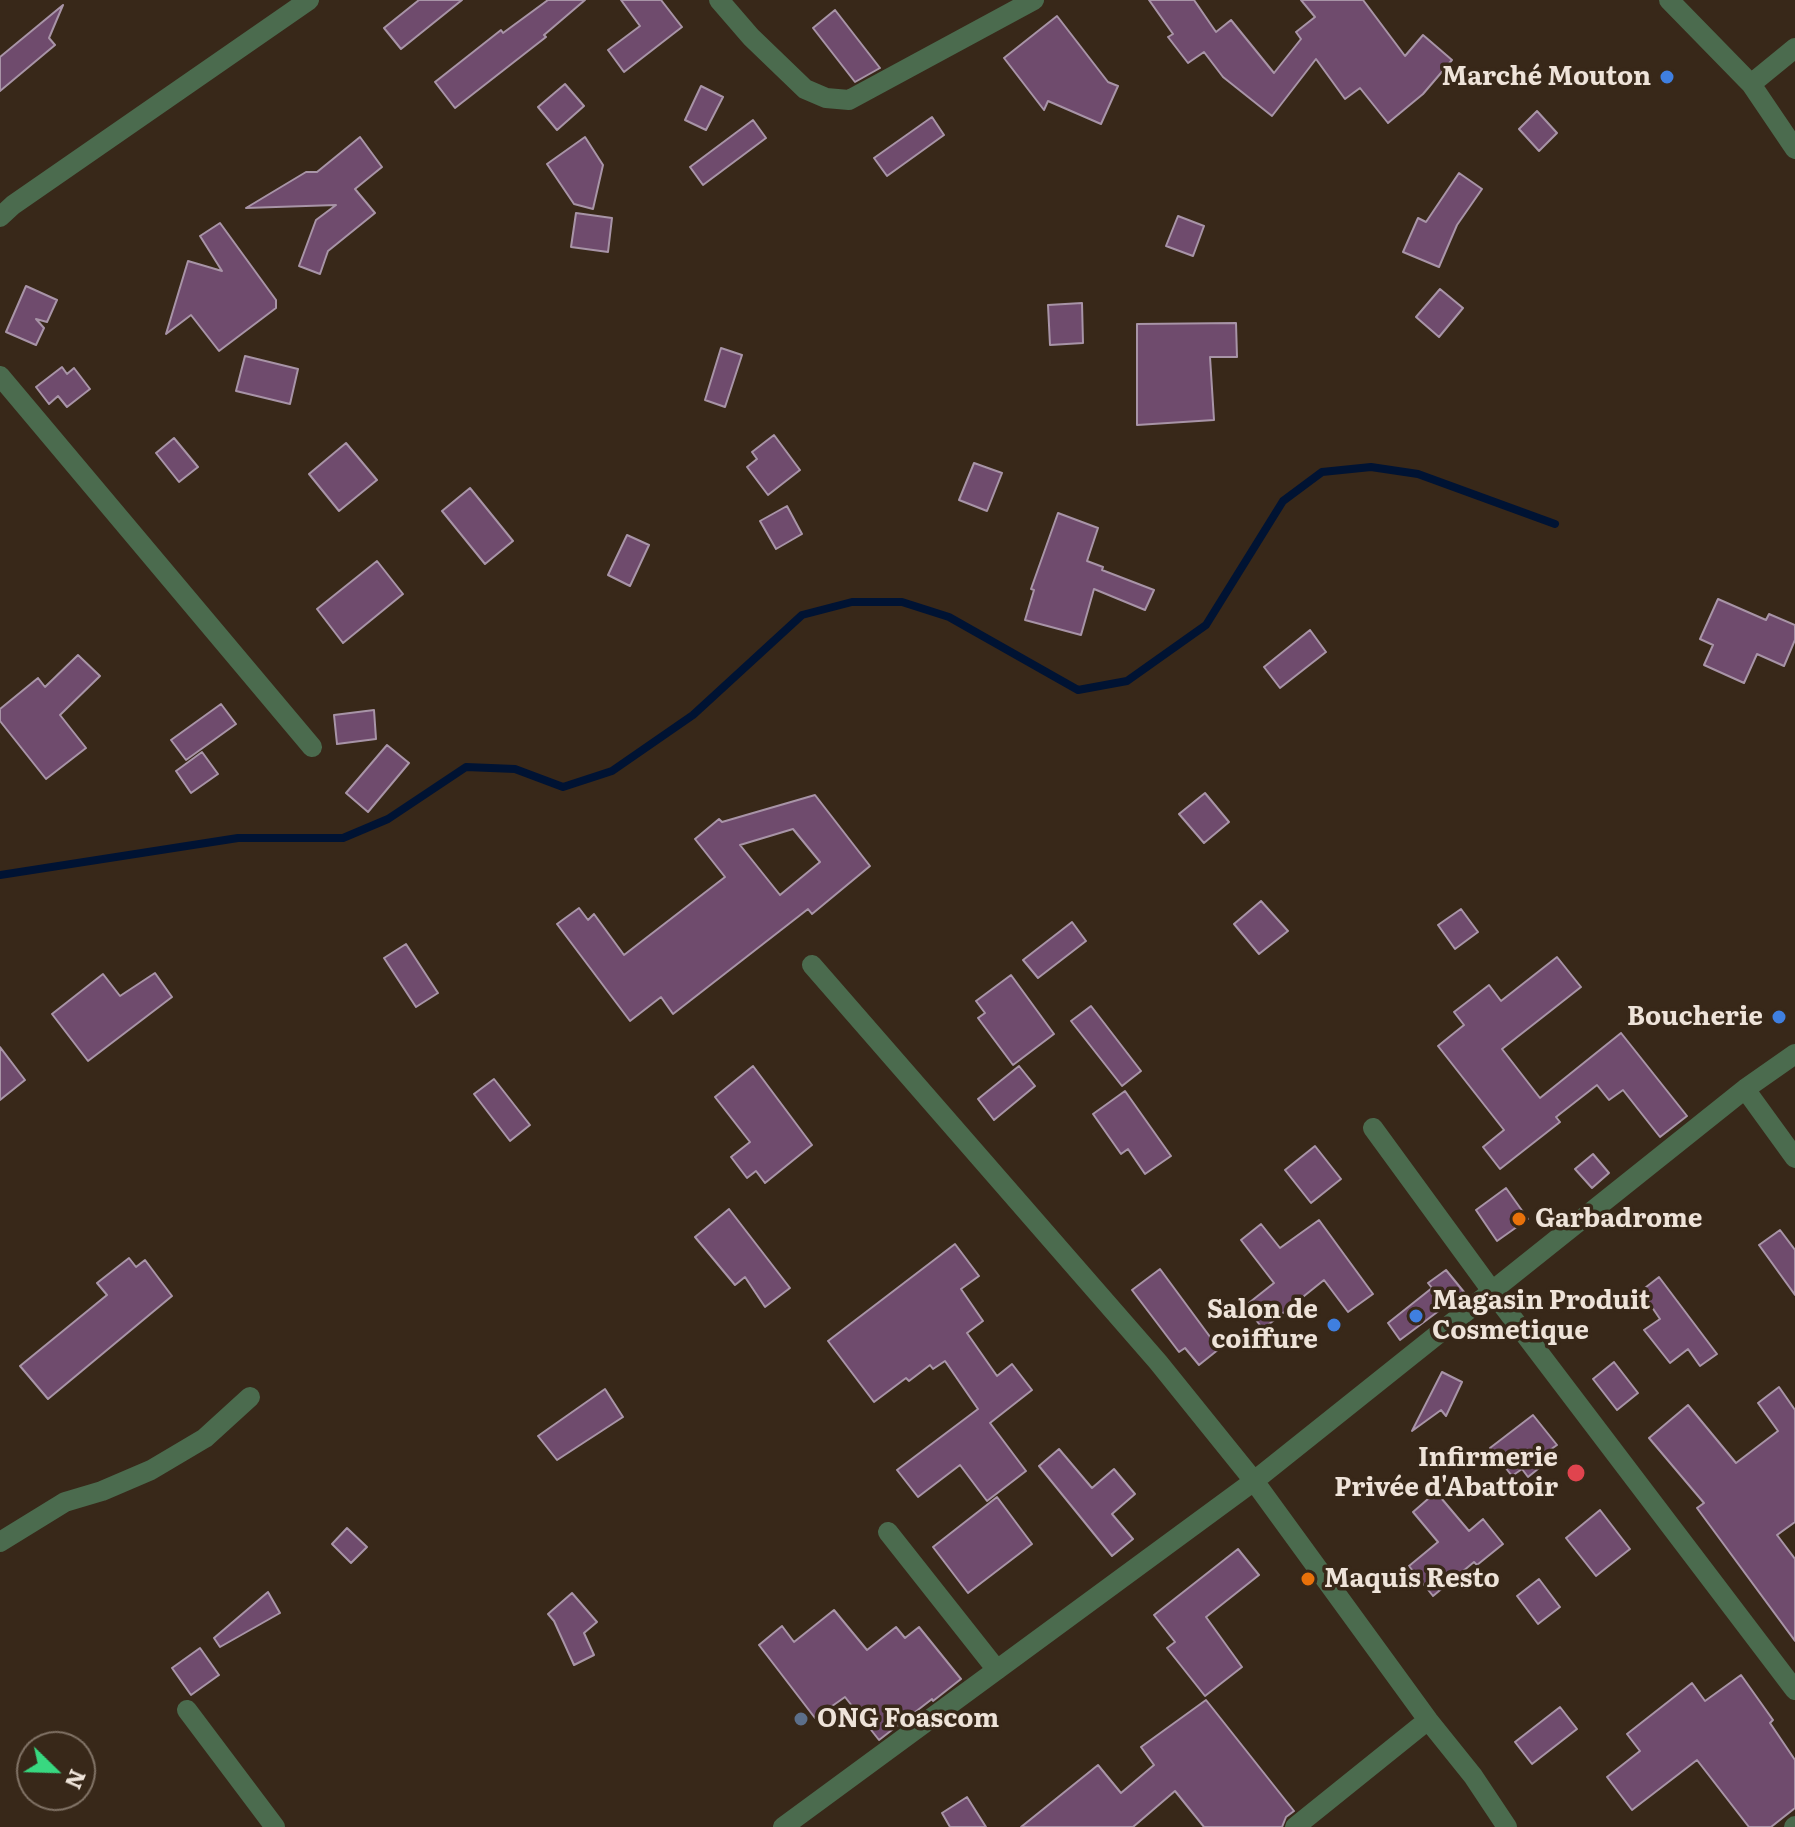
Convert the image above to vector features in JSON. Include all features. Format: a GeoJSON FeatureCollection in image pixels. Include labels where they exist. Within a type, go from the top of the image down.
{"type":"FeatureCollection","features":[{"type":"Feature","properties":{"kind":"street"},"geometry":{"type":"LineString","coordinates":[[0,217],[309,0]]}},
{"type":"Feature","properties":{"kind":"street"},"geometry":{"type":"LineString","coordinates":[[719,0],[751,37],[805,89],[826,98],[849,100],[1034,0]]}},
{"type":"Feature","properties":{"kind":"street"},"geometry":{"type":"LineString","coordinates":[[1669,0],[1751,84],[1795,149]]}},
{"type":"Feature","properties":{"kind":"street"},"geometry":{"type":"LineString","coordinates":[[1751,84],[1795,48]]}},
{"type":"Feature","properties":{"kind":"street"},"geometry":{"type":"LineString","coordinates":[[0,376],[312,747]]}},
{"type":"Feature","properties":{"kind":"street"},"geometry":{"type":"LineString","coordinates":[[812,965],[1158,1362],[1254,1481],[1428,1720],[1473,1776],[1507,1827]]}},
{"type":"Feature","properties":{"kind":"street"},"geometry":{"type":"LineString","coordinates":[[783,1827],[1254,1481],[1745,1089],[1795,1054]]}},
{"type":"Feature","properties":{"kind":"street"},"geometry":{"type":"LineString","coordinates":[[1745,1089],[1795,1158]]}},
{"type":"Feature","properties":{"kind":"street"},"geometry":{"type":"LineString","coordinates":[[1373,1128],[1492,1291],[1795,1690]]}},
{"type":"Feature","properties":{"kind":"street"},"geometry":{"type":"LineString","coordinates":[[0,1542],[65,1502],[102,1491],[151,1470],[205,1438],[250,1397]]}},
{"type":"Feature","properties":{"kind":"street"},"geometry":{"type":"LineString","coordinates":[[888,1532],[997,1670]]}},
{"type":"Feature","properties":{"kind":"street"},"geometry":{"type":"LineString","coordinates":[[187,1710],[275,1827]]}},
{"type":"Feature","properties":{"kind":"street"},"geometry":{"type":"LineString","coordinates":[[1295,1827],[1428,1720]]}},
{"type":"Feature","properties":{"kind":"building"},"geometry":{"type":"Polygon","coordinates":[[[419,0],[462,0],[401,49],[384,28],[419,0]]]}},
{"type":"Feature","properties":{"kind":"building"},"geometry":{"type":"Polygon","coordinates":[[[548,0],[585,0],[544,35],[546,37],[455,108],[435,82],[501,30],[503,33],[548,0]]]}},
{"type":"Feature","properties":{"kind":"building"},"geometry":{"type":"Polygon","coordinates":[[[621,0],[661,0],[682,27],[624,72],[608,50],[640,26],[621,0]]]}},
{"type":"Feature","properties":{"kind":"building"},"geometry":{"type":"Polygon","coordinates":[[[1149,0],[1194,0],[1216,32],[1231,20],[1274,73],[1301,39],[1296,32],[1315,17],[1301,0],[1363,0],[1405,56],[1423,35],[1452,60],[1423,94],[1388,123],[1360,88],[1345,99],[1316,59],[1272,116],[1223,77],[1204,52],[1188,63],[1168,37],[1173,34],[1149,0]]]}},
{"type":"Feature","properties":{"kind":"building"},"geometry":{"type":"Polygon","coordinates":[[[63,5],[49,38],[55,45],[0,91],[0,57],[63,5]]]}},
{"type":"Feature","properties":{"kind":"building"},"geometry":{"type":"Polygon","coordinates":[[[835,10],[880,68],[855,82],[813,28],[835,10]]]}},
{"type":"Feature","properties":{"kind":"building"},"geometry":{"type":"Polygon","coordinates":[[[1057,16],[1108,82],[1118,86],[1101,124],[1048,101],[1044,110],[1004,58],[1057,16]]]}},
{"type":"Feature","properties":{"kind":"building"},"geometry":{"type":"Polygon","coordinates":[[[565,84],[584,106],[557,130],[538,107],[565,84]]]}},
{"type":"Feature","properties":{"kind":"building"},"geometry":{"type":"Polygon","coordinates":[[[701,86],[723,97],[706,130],[685,120],[701,86]]]}},
{"type":"Feature","properties":{"kind":"building"},"geometry":{"type":"Polygon","coordinates":[[[1537,111],[1557,133],[1539,151],[1519,129],[1537,111]]]}},
{"type":"Feature","properties":{"kind":"building"},"geometry":{"type":"Polygon","coordinates":[[[932,117],[944,135],[887,176],[874,158],[932,117]]]}},
{"type":"Feature","properties":{"kind":"building"},"geometry":{"type":"Polygon","coordinates":[[[753,120],[766,138],[703,185],[690,167],[753,120]]]}},
{"type":"Feature","properties":{"kind":"building"},"geometry":{"type":"Polygon","coordinates":[[[360,137],[382,167],[355,189],[375,213],[328,251],[320,274],[299,266],[316,220],[336,205],[246,208],[306,172],[317,172],[360,137]]]}},
{"type":"Feature","properties":{"kind":"building"},"geometry":{"type":"Polygon","coordinates":[[[585,137],[603,165],[593,209],[574,204],[547,164],[585,137]]]}},
{"type":"Feature","properties":{"kind":"building"},"geometry":{"type":"Polygon","coordinates":[[[1459,173],[1482,189],[1457,225],[1439,267],[1403,252],[1418,218],[1426,222],[1459,173]]]}},
{"type":"Feature","properties":{"kind":"building"},"geometry":{"type":"Polygon","coordinates":[[[576,213],[612,218],[608,252],[571,247],[576,213]]]}},
{"type":"Feature","properties":{"kind":"building"},"geometry":{"type":"Polygon","coordinates":[[[1178,216],[1204,226],[1193,256],[1166,246],[1178,216]]]}},
{"type":"Feature","properties":{"kind":"building"},"geometry":{"type":"Polygon","coordinates":[[[220,223],[276,300],[276,308],[219,351],[191,315],[166,334],[188,261],[222,271],[200,236],[220,223]]]}},
{"type":"Feature","properties":{"kind":"building"},"geometry":{"type":"Polygon","coordinates":[[[26,286],[57,300],[47,322],[36,319],[44,328],[36,345],[6,332],[26,286]]]}},
{"type":"Feature","properties":{"kind":"building"},"geometry":{"type":"Polygon","coordinates":[[[1440,289],[1463,308],[1439,337],[1416,317],[1440,289]]]}},
{"type":"Feature","properties":{"kind":"building"},"geometry":{"type":"Polygon","coordinates":[[[1082,303],[1083,343],[1050,345],[1048,305],[1082,303]]]}},
{"type":"Feature","properties":{"kind":"building"},"geometry":{"type":"Polygon","coordinates":[[[1236,323],[1237,357],[1210,357],[1214,420],[1137,425],[1137,324],[1236,323]]]}},
{"type":"Feature","properties":{"kind":"building"},"geometry":{"type":"Polygon","coordinates":[[[721,348],[742,355],[725,407],[705,400],[721,348]]]}},
{"type":"Feature","properties":{"kind":"building"},"geometry":{"type":"Polygon","coordinates":[[[245,356],[298,369],[290,404],[236,391],[245,356]]]}},
{"type":"Feature","properties":{"kind":"building"},"geometry":{"type":"Polygon","coordinates":[[[62,367],[67,374],[74,368],[90,389],[67,407],[58,396],[49,404],[36,387],[62,367]]]}},
{"type":"Feature","properties":{"kind":"building"},"geometry":{"type":"Polygon","coordinates":[[[774,435],[800,470],[768,495],[747,467],[757,459],[752,452],[774,435]]]}},
{"type":"Feature","properties":{"kind":"building"},"geometry":{"type":"Polygon","coordinates":[[[174,438],[198,467],[179,482],[156,453],[174,438]]]}},
{"type":"Feature","properties":{"kind":"building"},"geometry":{"type":"Polygon","coordinates":[[[346,443],[377,480],[339,511],[309,474],[346,443]]]}},
{"type":"Feature","properties":{"kind":"building"},"geometry":{"type":"Polygon","coordinates":[[[974,463],[1002,473],[987,511],[959,500],[974,463]]]}},
{"type":"Feature","properties":{"kind":"building"},"geometry":{"type":"Polygon","coordinates":[[[470,488],[513,541],[485,564],[442,511],[470,488]]]}},
{"type":"Feature","properties":{"kind":"building"},"geometry":{"type":"Polygon","coordinates":[[[787,506],[802,534],[776,549],[760,521],[787,506]]]}},
{"type":"Feature","properties":{"kind":"building"},"geometry":{"type":"Polygon","coordinates":[[[1058,513],[1098,528],[1087,561],[1154,590],[1145,610],[1094,589],[1081,635],[1025,620],[1034,590],[1031,589],[1058,513]]]}},
{"type":"Feature","properties":{"kind":"building"},"geometry":{"type":"Polygon","coordinates":[[[627,535],[649,545],[630,586],[608,575],[627,535]]]}},
{"type":"Feature","properties":{"kind":"building"},"geometry":{"type":"Polygon","coordinates":[[[377,561],[403,594],[343,643],[317,609],[377,561]]]}},
{"type":"Feature","properties":{"kind":"building"},"geometry":{"type":"Polygon","coordinates":[[[1718,599],[1766,620],[1769,614],[1795,625],[1795,640],[1784,666],[1757,654],[1744,683],[1704,665],[1713,645],[1700,639],[1718,599]]]}},
{"type":"Feature","properties":{"kind":"building"},"geometry":{"type":"Polygon","coordinates":[[[1310,630],[1326,652],[1280,688],[1264,667],[1310,630]]]}},
{"type":"Feature","properties":{"kind":"building"},"geometry":{"type":"Polygon","coordinates":[[[78,655],[100,676],[60,715],[86,748],[46,779],[0,721],[0,709],[38,678],[45,687],[78,655]]]}},
{"type":"Feature","properties":{"kind":"building"},"geometry":{"type":"Polygon","coordinates":[[[221,704],[236,724],[186,760],[171,740],[221,704]]]}},
{"type":"Feature","properties":{"kind":"building"},"geometry":{"type":"Polygon","coordinates":[[[374,710],[376,739],[337,744],[334,715],[374,710]]]}},
{"type":"Feature","properties":{"kind":"building"},"geometry":{"type":"Polygon","coordinates":[[[387,745],[409,763],[368,812],[346,793],[387,745]]]}},
{"type":"Feature","properties":{"kind":"building"},"geometry":{"type":"Polygon","coordinates":[[[202,752],[218,774],[191,793],[176,771],[202,752]]]}},
{"type":"Feature","properties":{"kind":"building"},"geometry":{"type":"Polygon","coordinates":[[[1205,793],[1229,822],[1204,843],[1179,814],[1205,793]]]}},
{"type":"Feature","properties":{"kind":"building"},"geometry":{"type":"Polygon","coordinates":[[[815,795],[870,866],[812,914],[808,909],[673,1014],[661,997],[630,1021],[557,924],[579,908],[588,920],[594,914],[624,955],[725,877],[695,839],[719,819],[722,822],[815,795]],[[793,829],[740,845],[780,895],[820,862],[793,829]]]}},
{"type":"Feature","properties":{"kind":"building"},"geometry":{"type":"Polygon","coordinates":[[[1261,901],[1288,931],[1259,954],[1234,924],[1261,901]]]}},
{"type":"Feature","properties":{"kind":"building"},"geometry":{"type":"Polygon","coordinates":[[[1461,909],[1478,932],[1455,949],[1438,925],[1461,909]]]}},
{"type":"Feature","properties":{"kind":"building"},"geometry":{"type":"Polygon","coordinates":[[[1072,922],[1086,941],[1038,978],[1023,960],[1072,922]]]}},
{"type":"Feature","properties":{"kind":"building"},"geometry":{"type":"Polygon","coordinates":[[[406,944],[438,993],[416,1007],[384,958],[406,944]]]}},
{"type":"Feature","properties":{"kind":"building"},"geometry":{"type":"Polygon","coordinates":[[[1557,957],[1581,987],[1502,1049],[1540,1098],[1621,1033],[1687,1116],[1660,1137],[1623,1090],[1609,1100],[1597,1085],[1556,1117],[1560,1122],[1500,1169],[1483,1147],[1504,1130],[1438,1046],[1464,1025],[1454,1012],[1489,985],[1501,1001],[1557,957]]]}},
{"type":"Feature","properties":{"kind":"building"},"geometry":{"type":"Polygon","coordinates":[[[155,973],[172,997],[88,1061],[52,1014],[103,974],[120,996],[155,973]]]}},
{"type":"Feature","properties":{"kind":"building"},"geometry":{"type":"Polygon","coordinates":[[[1011,975],[1054,1034],[1013,1065],[978,1018],[985,1013],[976,1001],[1011,975]]]}},
{"type":"Feature","properties":{"kind":"building"},"geometry":{"type":"Polygon","coordinates":[[[1091,1006],[1141,1071],[1122,1086],[1071,1021],[1091,1006]]]}},
{"type":"Feature","properties":{"kind":"building"},"geometry":{"type":"Polygon","coordinates":[[[0,1047],[25,1080],[0,1100],[0,1047]]]}},
{"type":"Feature","properties":{"kind":"building"},"geometry":{"type":"Polygon","coordinates":[[[753,1066],[812,1145],[765,1183],[756,1171],[747,1178],[731,1157],[750,1142],[715,1097],[753,1066]]]}},
{"type":"Feature","properties":{"kind":"building"},"geometry":{"type":"Polygon","coordinates":[[[1019,1066],[1035,1086],[994,1120],[978,1099],[1019,1066]]]}},
{"type":"Feature","properties":{"kind":"building"},"geometry":{"type":"Polygon","coordinates":[[[494,1079],[530,1125],[510,1141],[474,1094],[494,1079]]]}},
{"type":"Feature","properties":{"kind":"building"},"geometry":{"type":"Polygon","coordinates":[[[1125,1091],[1171,1156],[1145,1174],[1128,1149],[1121,1154],[1093,1114],[1125,1091]]]}},
{"type":"Feature","properties":{"kind":"building"},"geometry":{"type":"Polygon","coordinates":[[[1315,1146],[1341,1179],[1311,1203],[1285,1170],[1315,1146]]]}},
{"type":"Feature","properties":{"kind":"building"},"geometry":{"type":"Polygon","coordinates":[[[1593,1154],[1609,1173],[1592,1188],[1575,1169],[1593,1154]]]}},
{"type":"Feature","properties":{"kind":"building"},"geometry":{"type":"Polygon","coordinates":[[[1506,1188],[1528,1219],[1497,1241],[1476,1210],[1506,1188]]]}},
{"type":"Feature","properties":{"kind":"building"},"geometry":{"type":"Polygon","coordinates":[[[729,1209],[790,1288],[765,1307],[745,1277],[735,1285],[695,1237],[729,1209]]]}},
{"type":"Feature","properties":{"kind":"building"},"geometry":{"type":"Polygon","coordinates":[[[1319,1220],[1373,1294],[1348,1312],[1324,1280],[1263,1329],[1245,1306],[1274,1283],[1241,1240],[1261,1224],[1280,1248],[1319,1220]]]}},
{"type":"Feature","properties":{"kind":"building"},"geometry":{"type":"Polygon","coordinates":[[[1780,1230],[1795,1250],[1795,1295],[1759,1245],[1780,1230]]]}},
{"type":"Feature","properties":{"kind":"building"},"geometry":{"type":"Polygon","coordinates":[[[955,1244],[979,1276],[961,1289],[983,1321],[967,1333],[997,1376],[1012,1364],[1032,1390],[990,1423],[1026,1471],[987,1501],[960,1465],[918,1497],[897,1470],[978,1409],[945,1361],[933,1369],[930,1365],[909,1381],[906,1378],[874,1402],[828,1341],[955,1244]]]}},
{"type":"Feature","properties":{"kind":"building"},"geometry":{"type":"Polygon","coordinates":[[[129,1258],[136,1267],[145,1260],[172,1296],[48,1399],[20,1366],[107,1295],[97,1283],[129,1258]]]}},
{"type":"Feature","properties":{"kind":"building"},"geometry":{"type":"Polygon","coordinates":[[[1160,1269],[1219,1349],[1199,1365],[1185,1348],[1179,1352],[1132,1290],[1160,1269]]]}},
{"type":"Feature","properties":{"kind":"building"},"geometry":{"type":"Polygon","coordinates":[[[1446,1270],[1464,1292],[1400,1340],[1388,1323],[1432,1288],[1428,1283],[1446,1270]]]}},
{"type":"Feature","properties":{"kind":"building"},"geometry":{"type":"Polygon","coordinates":[[[1659,1277],[1717,1354],[1700,1366],[1688,1349],[1670,1363],[1644,1330],[1660,1319],[1641,1291],[1659,1277]]]}},
{"type":"Feature","properties":{"kind":"building"},"geometry":{"type":"Polygon","coordinates":[[[1614,1362],[1638,1393],[1617,1410],[1593,1379],[1614,1362]]]}},
{"type":"Feature","properties":{"kind":"building"},"geometry":{"type":"Polygon","coordinates":[[[1442,1372],[1462,1382],[1446,1416],[1441,1410],[1412,1431],[1442,1372]]]}},
{"type":"Feature","properties":{"kind":"building"},"geometry":{"type":"Polygon","coordinates":[[[1779,1387],[1795,1410],[1795,1522],[1777,1535],[1795,1559],[1795,1641],[1697,1508],[1704,1503],[1649,1438],[1688,1405],[1736,1463],[1778,1431],[1758,1403],[1779,1387]]]}},
{"type":"Feature","properties":{"kind":"building"},"geometry":{"type":"Polygon","coordinates":[[[605,1389],[623,1417],[557,1460],[538,1436],[605,1389]]]}},
{"type":"Feature","properties":{"kind":"building"},"geometry":{"type":"Polygon","coordinates":[[[1533,1415],[1557,1445],[1543,1455],[1548,1461],[1528,1477],[1522,1469],[1512,1476],[1490,1448],[1533,1415]]]}},
{"type":"Feature","properties":{"kind":"building"},"geometry":{"type":"Polygon","coordinates":[[[1059,1449],[1092,1488],[1114,1469],[1135,1494],[1112,1514],[1133,1539],[1112,1556],[1039,1466],[1059,1449]]]}},
{"type":"Feature","properties":{"kind":"building"},"geometry":{"type":"Polygon","coordinates":[[[1436,1492],[1469,1531],[1483,1519],[1503,1544],[1477,1565],[1474,1562],[1433,1596],[1409,1566],[1438,1542],[1413,1512],[1436,1492]]]}},
{"type":"Feature","properties":{"kind":"building"},"geometry":{"type":"Polygon","coordinates":[[[997,1497],[1032,1544],[968,1593],[933,1547],[997,1497]]]}},
{"type":"Feature","properties":{"kind":"building"},"geometry":{"type":"Polygon","coordinates":[[[1600,1510],[1630,1549],[1596,1576],[1566,1538],[1600,1510]]]}},
{"type":"Feature","properties":{"kind":"building"},"geometry":{"type":"Polygon","coordinates":[[[347,1528],[367,1547],[351,1563],[332,1544],[347,1528]]]}},
{"type":"Feature","properties":{"kind":"building"},"geometry":{"type":"Polygon","coordinates":[[[1238,1549],[1259,1575],[1206,1617],[1242,1667],[1205,1696],[1167,1648],[1175,1642],[1154,1615],[1238,1549]]]}},
{"type":"Feature","properties":{"kind":"building"},"geometry":{"type":"Polygon","coordinates":[[[1539,1579],[1560,1607],[1538,1624],[1517,1596],[1539,1579]]]}},
{"type":"Feature","properties":{"kind":"building"},"geometry":{"type":"Polygon","coordinates":[[[268,1592],[280,1613],[220,1647],[214,1638],[268,1592]]]}},
{"type":"Feature","properties":{"kind":"building"},"geometry":{"type":"Polygon","coordinates":[[[572,1593],[597,1622],[584,1633],[594,1655],[574,1665],[548,1614],[572,1593]]]}},
{"type":"Feature","properties":{"kind":"building"},"geometry":{"type":"Polygon","coordinates":[[[834,1610],[867,1650],[896,1627],[905,1638],[919,1627],[961,1679],[879,1740],[845,1697],[815,1718],[759,1645],[782,1626],[794,1642],[834,1610]]]}},
{"type":"Feature","properties":{"kind":"building"},"geometry":{"type":"Polygon","coordinates":[[[200,1648],[219,1675],[191,1695],[172,1668],[200,1648]]]}},
{"type":"Feature","properties":{"kind":"building"},"geometry":{"type":"Polygon","coordinates":[[[1741,1675],[1773,1720],[1770,1723],[1795,1760],[1795,1808],[1771,1827],[1749,1827],[1697,1760],[1632,1810],[1607,1777],[1640,1751],[1627,1734],[1692,1683],[1705,1701],[1741,1675]]]}},
{"type":"Feature","properties":{"kind":"building"},"geometry":{"type":"Polygon","coordinates":[[[1206,1700],[1294,1811],[1286,1817],[1282,1827],[1204,1827],[1175,1791],[1133,1827],[1021,1827],[1098,1765],[1121,1793],[1154,1765],[1141,1747],[1206,1700]]]}},
{"type":"Feature","properties":{"kind":"building"},"geometry":{"type":"Polygon","coordinates":[[[1560,1707],[1577,1729],[1532,1764],[1515,1742],[1560,1707]]]}},
{"type":"Feature","properties":{"kind":"building"},"geometry":{"type":"Polygon","coordinates":[[[967,1797],[986,1827],[950,1827],[942,1813],[967,1797]]]}},
{"type":"Feature","properties":{"kind":"waterway"},"geometry":{"type":"LineString","coordinates":[[0,875],[238,838],[343,838],[388,819],[466,767],[515,769],[563,787],[612,771],[693,715],[802,615],[852,602],[902,602],[949,617],[1078,690],[1127,681],[1206,625],[1283,501],[1322,472],[1371,467],[1418,474],[1555,524]]}},
{"type":"Feature","properties":{"kind":"place","name":"Marché Mouton"},"geometry":{"type":"Point","coordinates":[1667,77]}},
{"type":"Feature","properties":{"kind":"place","name":"Boucherie"},"geometry":{"type":"Point","coordinates":[1779,1017]}},
{"type":"Feature","properties":{"kind":"place","name":"Garbadrome"},"geometry":{"type":"Point","coordinates":[1519,1219]}},
{"type":"Feature","properties":{"kind":"place","name":"Magasin Produit Cosmetique"},"geometry":{"type":"Point","coordinates":[1416,1316]}},
{"type":"Feature","properties":{"kind":"place","name":"Salon de coiffure"},"geometry":{"type":"Point","coordinates":[1334,1325]}},
{"type":"Feature","properties":{"kind":"place","name":"Infirmerie Privée d'Abattoir"},"geometry":{"type":"Point","coordinates":[1576,1473]}},
{"type":"Feature","properties":{"kind":"place","name":"Maquis Resto"},"geometry":{"type":"Point","coordinates":[1308,1579]}},
{"type":"Feature","properties":{"kind":"place","name":"ONG Foascom"},"geometry":{"type":"Point","coordinates":[801,1719]}}]}
